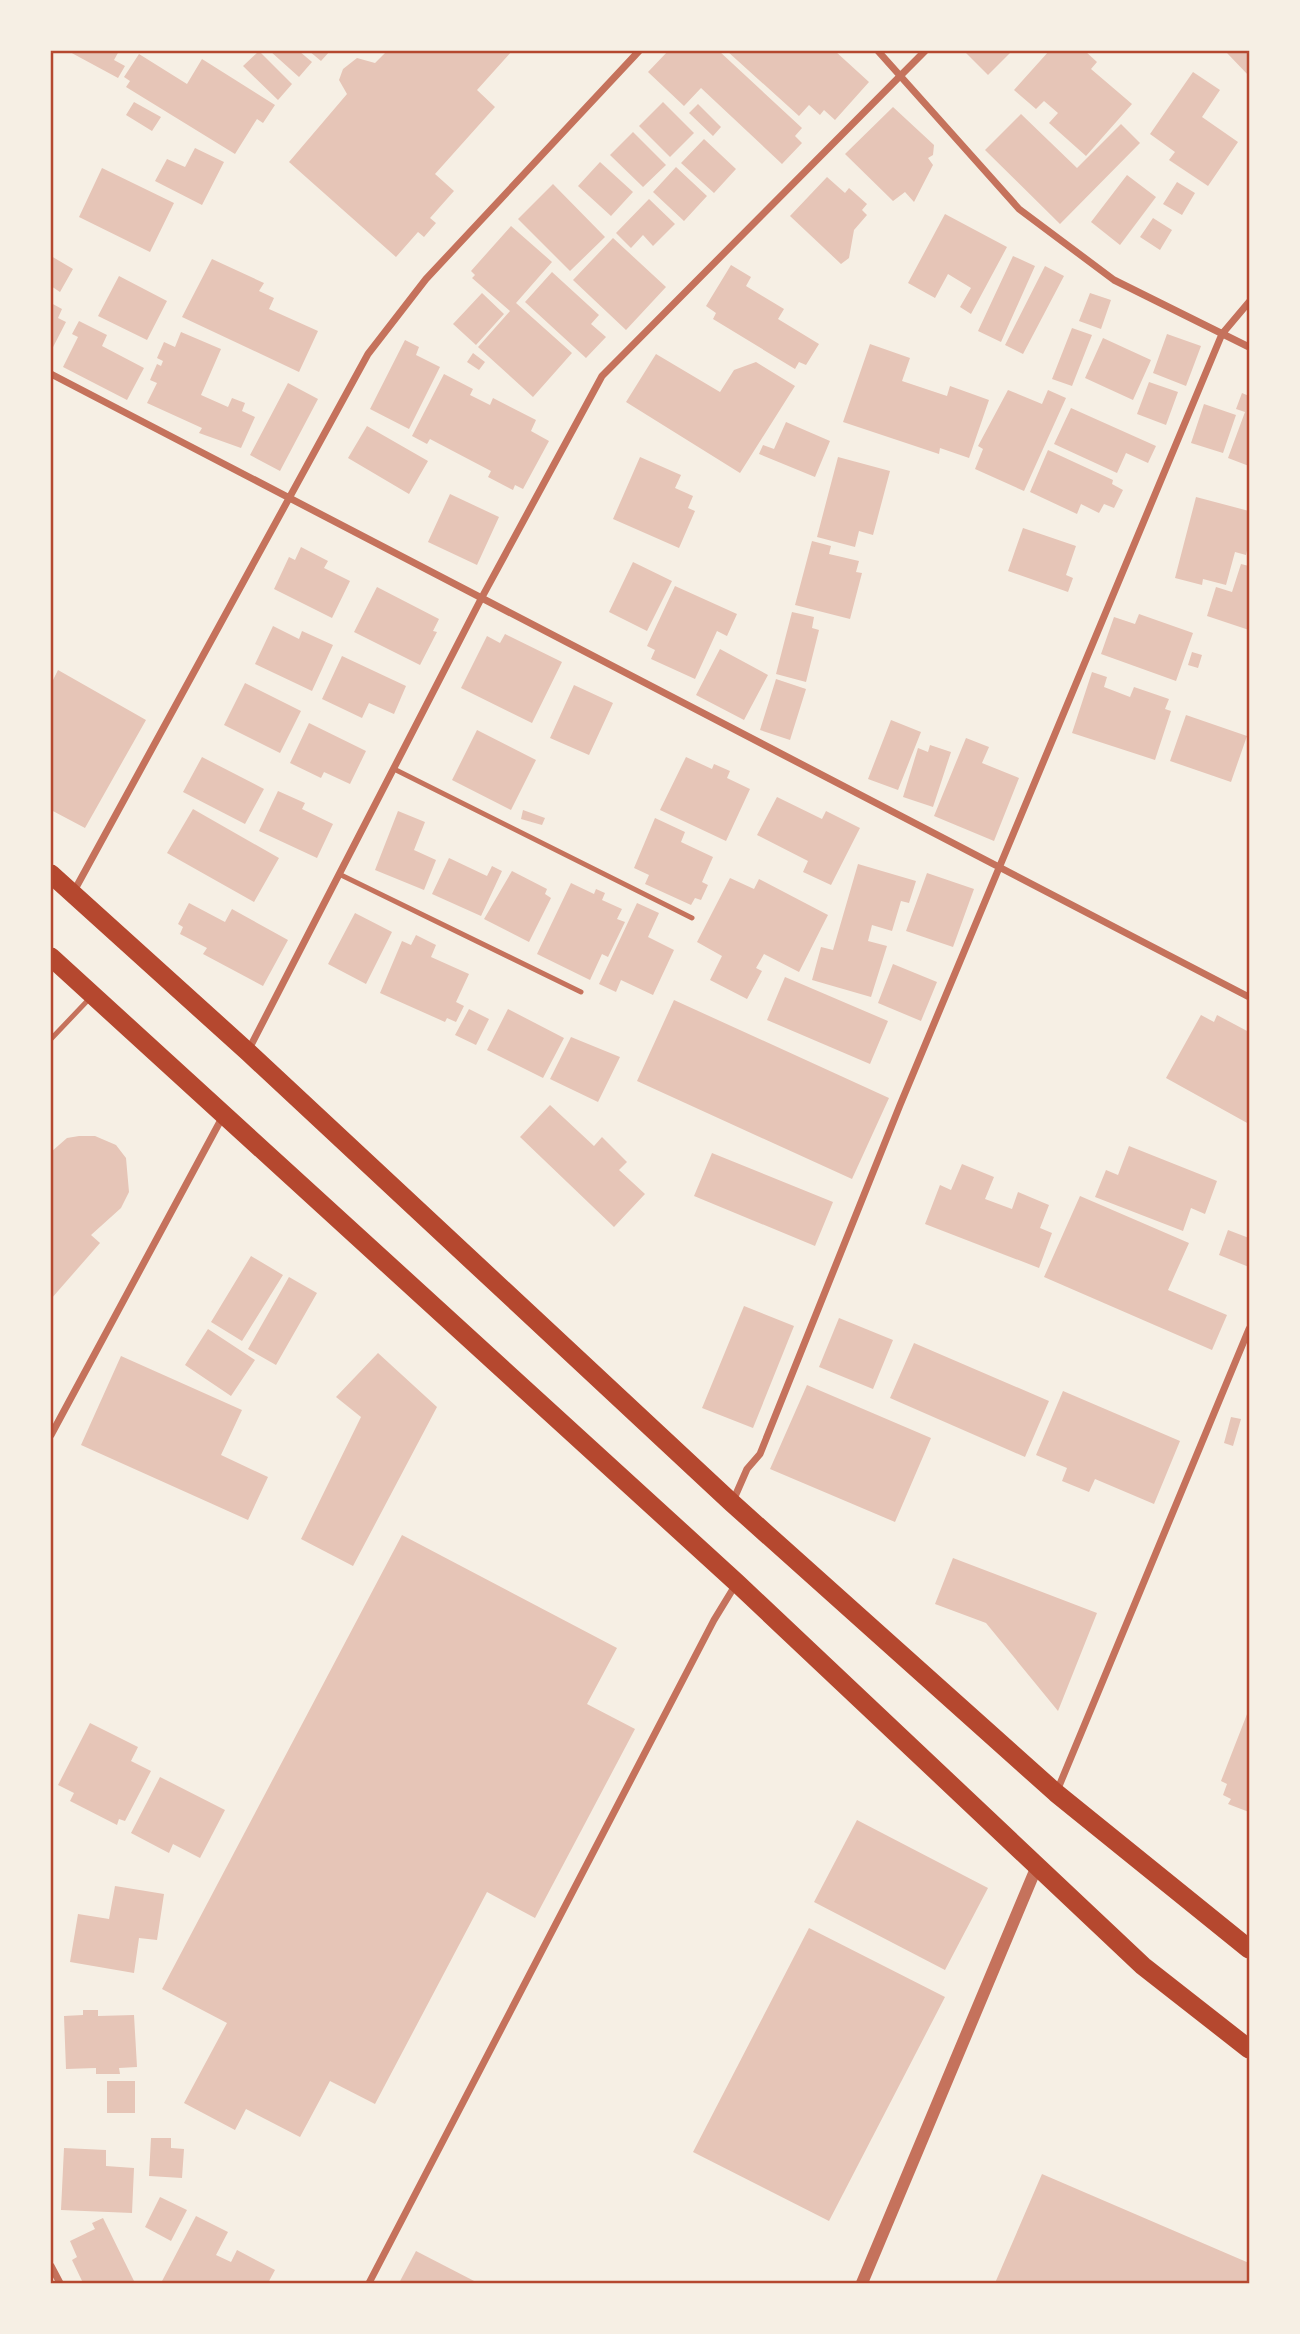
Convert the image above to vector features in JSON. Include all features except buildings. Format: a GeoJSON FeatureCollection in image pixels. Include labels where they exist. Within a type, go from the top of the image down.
{"type":"FeatureCollection","features":[{"type":"Feature","properties":{"kind":"highway"},"geometry":{"type":"LineString","coordinates":[[51,874],[248,1052],[732,1503],[1056,1793],[1249,1949]]}},
{"type":"Feature","properties":{"kind":"highway"},"geometry":{"type":"LineString","coordinates":[[51,957],[737,1583],[1143,1966],[1249,2049]]}},
{"type":"Feature","properties":{"kind":"street"},"geometry":{"type":"LineString","coordinates":[[72,893],[368,354],[426,279],[639,51]]}},
{"type":"Feature","properties":{"kind":"street"},"geometry":{"type":"LineString","coordinates":[[878,51],[1019,209],[1114,280],[1249,346]]}},
{"type":"Feature","properties":{"kind":"street"},"geometry":{"type":"LineString","coordinates":[[248,1052],[481,600],[602,376],[925,51]]}},
{"type":"Feature","properties":{"kind":"street"},"geometry":{"type":"LineString","coordinates":[[732,1503],[747,1469],[760,1454],[999,868],[1222,334],[1249,302]]}},
{"type":"Feature","properties":{"kind":"street"},"geometry":{"type":"LineString","coordinates":[[51,373],[291,497],[481,600],[1249,997]]}},
{"type":"Feature","properties":{"kind":"street"},"geometry":{"type":"LineString","coordinates":[[51,1435],[223,1116]]}},
{"type":"Feature","properties":{"kind":"street"},"geometry":{"type":"LineString","coordinates":[[1056,1793],[1249,1329]]}},
{"type":"Feature","properties":{"kind":"street"},"geometry":{"type":"LineString","coordinates":[[369,2283],[714,1620],[737,1583]]}},
{"type":"Feature","properties":{"kind":"street"},"geometry":{"type":"LineString","coordinates":[[862,2283],[1037,1866]]}},
{"type":"Feature","properties":{"kind":"street"},"geometry":{"type":"LineString","coordinates":[[51,2266],[60,2283]]}},
{"type":"Feature","properties":{"kind":"lane"},"geometry":{"type":"LineString","coordinates":[[394,769],[692,918]]}},
{"type":"Feature","properties":{"kind":"lane"},"geometry":{"type":"LineString","coordinates":[[340,874],[581,992]]}},
{"type":"Feature","properties":{"kind":"lane"},"geometry":{"type":"LineString","coordinates":[[51,1039],[92,995]]}}]}
